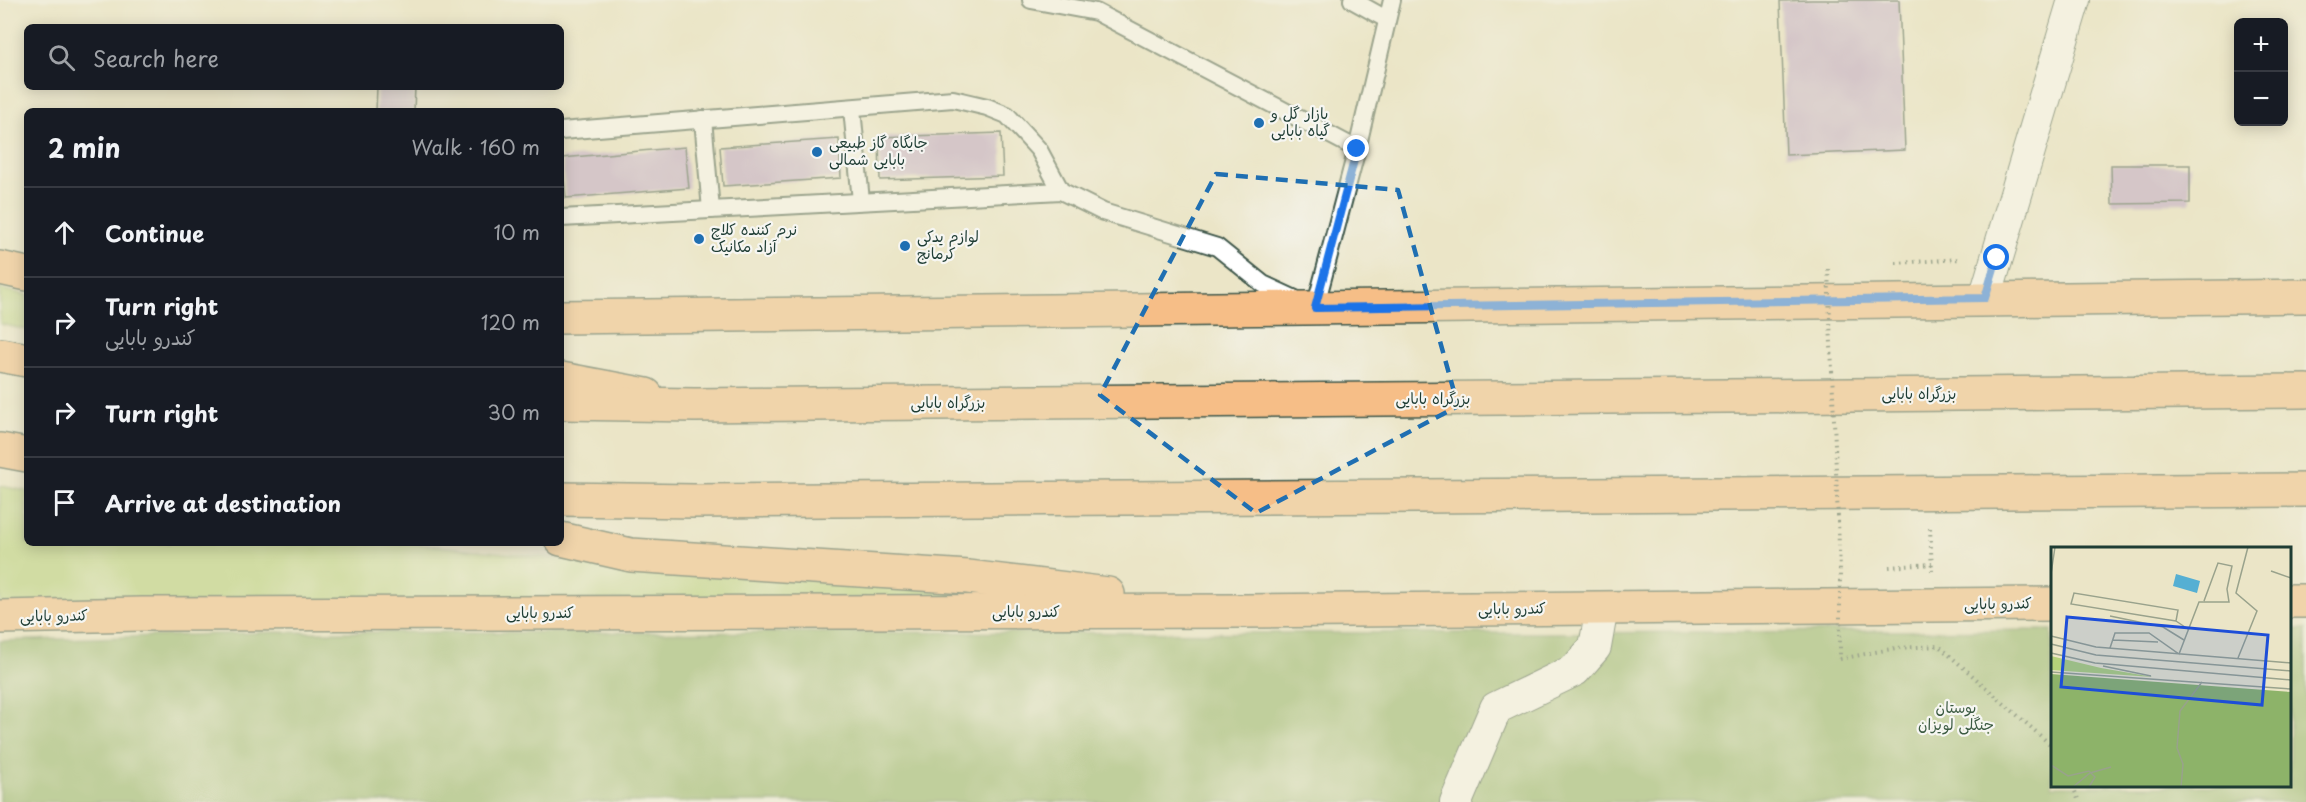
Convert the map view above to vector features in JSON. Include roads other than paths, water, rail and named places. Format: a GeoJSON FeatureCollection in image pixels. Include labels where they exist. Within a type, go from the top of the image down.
{"type":"FeatureCollection","features":[{"type":"Feature","properties":{"kind":"main road"},"geometry":{"type":"LineString","coordinates":[[0,268],[24,273]]}},
{"type":"Feature","properties":{"kind":"main road"},"geometry":{"type":"LineString","coordinates":[[564,317],[1985,298],[2306,296]]}},
{"type":"Feature","properties":{"kind":"main road"},"geometry":{"type":"LineString","coordinates":[[0,355],[24,359]]}},
{"type":"Feature","properties":{"kind":"main road"},"geometry":{"type":"LineString","coordinates":[[564,380],[695,405]]}},
{"type":"Feature","properties":{"kind":"main road","name":"بزرگراه بابایی"},"geometry":{"type":"LineString","coordinates":[[564,403],[695,405],[2306,391]]}},
{"type":"Feature","properties":{"kind":"main road"},"geometry":{"type":"LineString","coordinates":[[0,450],[24,454]]}},
{"type":"Feature","properties":{"kind":"main road"},"geometry":{"type":"LineString","coordinates":[[564,499],[706,501],[2306,490]]}},
{"type":"Feature","properties":{"kind":"main road"},"geometry":{"type":"LineString","coordinates":[[564,541],[631,555],[968,577],[1244,611]]}},
{"type":"Feature","properties":{"kind":"main road","name":"کندرو بابایی"},"geometry":{"type":"LineString","coordinates":[[0,617],[154,614],[1244,611],[2051,604]]}},
{"type":"Feature","properties":{"kind":"street"},"geometry":{"type":"LineString","coordinates":[[1985,298],[2074,0]]}},
{"type":"Feature","properties":{"kind":"street"},"geometry":{"type":"LineString","coordinates":[[1456,802],[1496,708],[1575,670],[1595,647],[1602,608]]}},
{"type":"Feature","properties":{"kind":"lane"},"geometry":{"type":"LineString","coordinates":[[1031,0],[1096,12],[1357,149]]}},
{"type":"Feature","properties":{"kind":"lane"},"geometry":{"type":"LineString","coordinates":[[1352,0],[1386,19]]}},
{"type":"Feature","properties":{"kind":"lane"},"geometry":{"type":"LineString","coordinates":[[564,218],[1061,191],[1103,212],[1217,247],[1263,284],[1315,308],[1357,149],[1392,0]]}},
{"type":"Feature","properties":{"kind":"lane"},"geometry":{"type":"LineString","coordinates":[[564,131],[953,99],[987,107],[1007,115],[1039,150],[1061,191]]}},
{"type":"Feature","properties":{"kind":"lane"},"geometry":{"type":"LineString","coordinates":[[852,109],[861,201]]}},
{"type":"Feature","properties":{"kind":"lane"},"geometry":{"type":"LineString","coordinates":[[703,119],[711,210]]}},
{"type":"Feature","properties":{"kind":"place","name":"بازار گل و گیاه بابایی"},"geometry":{"type":"Point","coordinates":[1259,123]}},
{"type":"Feature","properties":{"kind":"place","name":"جایگاه گاز طبیعی بابایی شمالی"},"geometry":{"type":"Point","coordinates":[817,152]}},
{"type":"Feature","properties":{"kind":"place","name":"نرم کننده کلاچ آزاد مکانیک"},"geometry":{"type":"Point","coordinates":[699,239]}},
{"type":"Feature","properties":{"kind":"place","name":"لوازم یدکی کرمانج"},"geometry":{"type":"Point","coordinates":[905,246]}},
{"type":"Feature","properties":{"kind":"park label","name":"بوستان جنگلی لویزان"},"geometry":{"type":"Point","coordinates":[1956,716]}}]}
